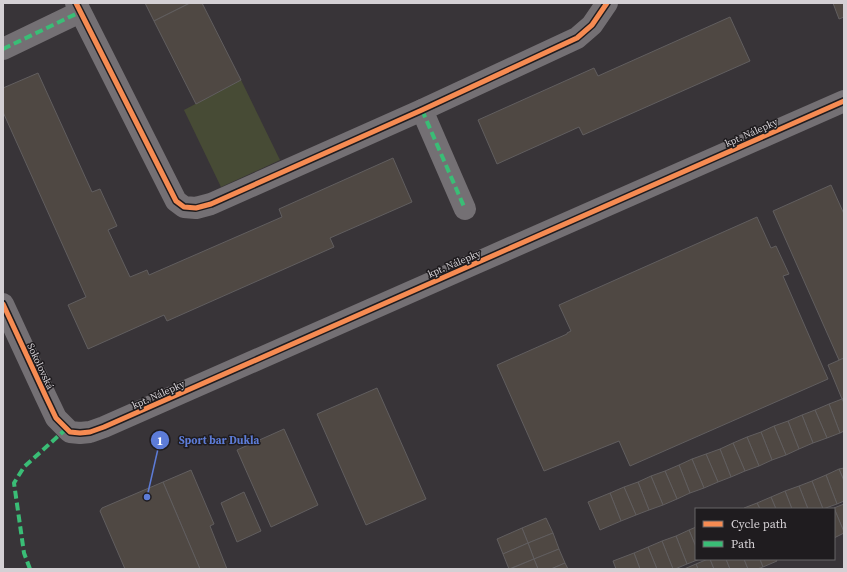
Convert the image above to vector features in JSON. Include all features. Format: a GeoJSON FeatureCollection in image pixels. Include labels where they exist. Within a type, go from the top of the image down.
{"type":"FeatureCollection","features":[{"type":"Feature","properties":{"kind":"street"},"geometry":{"type":"LineString","coordinates":[[3,49],[78,7],[176,201],[184,207],[196,208],[211,204],[422,110],[577,38],[592,25],[607,3]]}},
{"type":"Feature","properties":{"kind":"street","name":"kpt. Nálepky"},"geometry":{"type":"LineString","coordinates":[[70,432],[90,432],[104,427],[844,101]]}},
{"type":"Feature","properties":{"kind":"street"},"geometry":{"type":"LineString","coordinates":[[422,110],[464,209]]}},
{"type":"Feature","properties":{"kind":"street","name":"Sokolovská"},"geometry":{"type":"LineString","coordinates":[[3,304],[56,418],[70,432]]}},
{"type":"Feature","properties":{"kind":"green space"},"geometry":{"type":"Polygon","coordinates":[[[241,80],[280,160],[221,187],[184,110],[241,80]]]}},
{"type":"Feature","properties":{"kind":"building"},"geometry":{"type":"Polygon","coordinates":[[[145,3],[190,3],[154,21],[145,3]]]}},
{"type":"Feature","properties":{"kind":"building"},"geometry":{"type":"Polygon","coordinates":[[[190,3],[202,3],[241,80],[196,104],[154,21],[190,3]]]}},
{"type":"Feature","properties":{"kind":"building"},"geometry":{"type":"Polygon","coordinates":[[[833,3],[844,3],[844,17],[839,19],[833,3]]]}},
{"type":"Feature","properties":{"kind":"building"},"geometry":{"type":"Polygon","coordinates":[[[730,17],[750,61],[583,135],[579,127],[497,164],[478,120],[594,68],[598,76],[730,17]]]}},
{"type":"Feature","properties":{"kind":"building"},"geometry":{"type":"Polygon","coordinates":[[[38,73],[92,192],[100,189],[117,226],[108,230],[130,277],[147,270],[149,275],[282,217],[279,209],[393,158],[412,202],[330,238],[334,247],[167,321],[164,315],[88,349],[68,305],[86,297],[3,112],[3,88],[38,73]]]}},
{"type":"Feature","properties":{"kind":"building"},"geometry":{"type":"Polygon","coordinates":[[[831,185],[844,214],[844,358],[839,360],[773,211],[831,185]]]}},
{"type":"Feature","properties":{"kind":"building"},"geometry":{"type":"Polygon","coordinates":[[[757,217],[771,248],[776,246],[789,274],[783,276],[828,379],[630,466],[619,441],[544,471],[497,365],[571,331],[559,305],[757,217]]]}},
{"type":"Feature","properties":{"kind":"building"},"geometry":{"type":"Polygon","coordinates":[[[844,358],[844,398],[842,399],[828,365],[844,358]]]}},
{"type":"Feature","properties":{"kind":"building"},"geometry":{"type":"Polygon","coordinates":[[[377,388],[426,499],[366,525],[317,414],[377,388]]]}},
{"type":"Feature","properties":{"kind":"building"},"geometry":{"type":"Polygon","coordinates":[[[842,399],[844,403],[844,431],[840,433],[829,404],[842,399]]]}},
{"type":"Feature","properties":{"kind":"building"},"geometry":{"type":"Polygon","coordinates":[[[829,404],[840,433],[827,438],[815,410],[829,404]]]}},
{"type":"Feature","properties":{"kind":"building"},"geometry":{"type":"Polygon","coordinates":[[[815,410],[827,438],[813,443],[802,415],[815,410]]]}},
{"type":"Feature","properties":{"kind":"building"},"geometry":{"type":"Polygon","coordinates":[[[802,415],[813,443],[799,449],[788,421],[802,415]]]}},
{"type":"Feature","properties":{"kind":"building"},"geometry":{"type":"Polygon","coordinates":[[[788,421],[799,449],[786,455],[774,426],[788,421]]]}},
{"type":"Feature","properties":{"kind":"building"},"geometry":{"type":"Polygon","coordinates":[[[774,426],[786,455],[772,460],[761,432],[774,426]]]}},
{"type":"Feature","properties":{"kind":"building"},"geometry":{"type":"Polygon","coordinates":[[[284,429],[318,505],[271,527],[237,450],[284,429]]]}},
{"type":"Feature","properties":{"kind":"building"},"geometry":{"type":"Polygon","coordinates":[[[761,432],[772,460],[759,466],[747,437],[761,432]]]}},
{"type":"Feature","properties":{"kind":"building"},"geometry":{"type":"Polygon","coordinates":[[[747,437],[759,466],[745,471],[733,443],[747,437]]]}},
{"type":"Feature","properties":{"kind":"building"},"geometry":{"type":"Polygon","coordinates":[[[733,443],[745,471],[731,477],[720,449],[733,443]]]}},
{"type":"Feature","properties":{"kind":"building"},"geometry":{"type":"Polygon","coordinates":[[[720,449],[731,477],[718,482],[706,454],[720,449]]]}},
{"type":"Feature","properties":{"kind":"building"},"geometry":{"type":"Polygon","coordinates":[[[706,454],[718,482],[704,488],[692,459],[706,454]]]}},
{"type":"Feature","properties":{"kind":"building"},"geometry":{"type":"Polygon","coordinates":[[[692,459],[704,488],[690,493],[679,465],[692,459]]]}},
{"type":"Feature","properties":{"kind":"building"},"geometry":{"type":"Polygon","coordinates":[[[679,465],[690,493],[677,499],[665,471],[679,465]]]}},
{"type":"Feature","properties":{"kind":"building"},"geometry":{"type":"Polygon","coordinates":[[[844,468],[844,481],[839,469],[844,468]]]}},
{"type":"Feature","properties":{"kind":"building"},"geometry":{"type":"Polygon","coordinates":[[[839,469],[844,481],[844,501],[837,504],[826,475],[839,469]]]}},
{"type":"Feature","properties":{"kind":"building"},"geometry":{"type":"Polygon","coordinates":[[[191,470],[214,524],[210,526],[227,569],[200,569],[163,482],[191,470]]]}},
{"type":"Feature","properties":{"kind":"building"},"geometry":{"type":"Polygon","coordinates":[[[665,471],[677,499],[663,505],[651,476],[665,471]]]}},
{"type":"Feature","properties":{"kind":"building"},"geometry":{"type":"Polygon","coordinates":[[[826,475],[837,504],[823,508],[812,481],[826,475]]]}},
{"type":"Feature","properties":{"kind":"building"},"geometry":{"type":"Polygon","coordinates":[[[651,476],[663,505],[649,510],[638,482],[651,476]]]}},
{"type":"Feature","properties":{"kind":"building"},"geometry":{"type":"Polygon","coordinates":[[[812,481],[823,508],[808,508],[799,486],[812,481]]]}},
{"type":"Feature","properties":{"kind":"building"},"geometry":{"type":"Polygon","coordinates":[[[163,482],[200,569],[125,569],[100,511],[102,508],[163,482]]]}},
{"type":"Feature","properties":{"kind":"building"},"geometry":{"type":"Polygon","coordinates":[[[638,482],[649,510],[636,515],[624,487],[638,482]]]}},
{"type":"Feature","properties":{"kind":"building"},"geometry":{"type":"Polygon","coordinates":[[[799,486],[808,508],[792,508],[785,491],[799,486]]]}},
{"type":"Feature","properties":{"kind":"building"},"geometry":{"type":"Polygon","coordinates":[[[624,487],[636,515],[621,521],[610,493],[624,487]]]}},
{"type":"Feature","properties":{"kind":"building"},"geometry":{"type":"Polygon","coordinates":[[[785,491],[792,508],[776,508],[771,497],[785,491]]]}},
{"type":"Feature","properties":{"kind":"building"},"geometry":{"type":"Polygon","coordinates":[[[244,492],[261,531],[237,542],[221,503],[244,492]]]}},
{"type":"Feature","properties":{"kind":"building"},"geometry":{"type":"Polygon","coordinates":[[[610,493],[621,521],[600,530],[588,502],[610,493]]]}},
{"type":"Feature","properties":{"kind":"building"},"geometry":{"type":"Polygon","coordinates":[[[771,497],[776,508],[760,508],[757,503],[771,497]]]}},
{"type":"Feature","properties":{"kind":"building"},"geometry":{"type":"Polygon","coordinates":[[[757,503],[760,508],[744,508],[757,503]]]}},
{"type":"Feature","properties":{"kind":"building"},"geometry":{"type":"Polygon","coordinates":[[[844,504],[844,532],[835,508],[844,504]]]}},
{"type":"Feature","properties":{"kind":"building"},"geometry":{"type":"Polygon","coordinates":[[[835,510],[844,532],[835,538],[835,510]]]}},
{"type":"Feature","properties":{"kind":"building"},"geometry":{"type":"Polygon","coordinates":[[[546,518],[553,533],[528,543],[522,528],[546,518]]]}},
{"type":"Feature","properties":{"kind":"building"},"geometry":{"type":"Polygon","coordinates":[[[695,527],[695,545],[689,530],[695,527]]]}},
{"type":"Feature","properties":{"kind":"building"},"geometry":{"type":"Polygon","coordinates":[[[522,528],[528,543],[503,554],[497,539],[522,528]]]}},
{"type":"Feature","properties":{"kind":"building"},"geometry":{"type":"Polygon","coordinates":[[[689,530],[695,545],[695,560],[697,560],[687,564],[676,536],[689,530]]]}},
{"type":"Feature","properties":{"kind":"building"},"geometry":{"type":"Polygon","coordinates":[[[553,533],[559,549],[534,559],[528,543],[553,533]]]}},
{"type":"Feature","properties":{"kind":"building"},"geometry":{"type":"Polygon","coordinates":[[[676,536],[687,564],[673,569],[662,541],[676,536]]]}},
{"type":"Feature","properties":{"kind":"building"},"geometry":{"type":"Polygon","coordinates":[[[662,541],[673,569],[657,569],[648,547],[662,541]]]}},
{"type":"Feature","properties":{"kind":"building"},"geometry":{"type":"Polygon","coordinates":[[[528,543],[534,559],[509,569],[503,554],[528,543]]]}},
{"type":"Feature","properties":{"kind":"building"},"geometry":{"type":"Polygon","coordinates":[[[648,547],[657,569],[640,569],[634,553],[648,547]]]}},
{"type":"Feature","properties":{"kind":"building"},"geometry":{"type":"Polygon","coordinates":[[[559,549],[565,563],[551,569],[538,569],[534,559],[559,549]]]}},
{"type":"Feature","properties":{"kind":"building"},"geometry":{"type":"Polygon","coordinates":[[[634,553],[640,569],[616,569],[613,561],[634,553]]]}},
{"type":"Feature","properties":{"kind":"building"},"geometry":{"type":"Polygon","coordinates":[[[534,559],[538,569],[510,569],[534,559]]]}},
{"type":"Feature","properties":{"kind":"building"},"geometry":{"type":"Polygon","coordinates":[[[706,560],[710,560],[714,569],[698,569],[696,564],[706,560]]]}},
{"type":"Feature","properties":{"kind":"building"},"geometry":{"type":"Polygon","coordinates":[[[710,560],[726,560],[730,569],[714,569],[710,560]]]}},
{"type":"Feature","properties":{"kind":"building"},"geometry":{"type":"Polygon","coordinates":[[[726,560],[744,560],[748,569],[730,569],[726,560]]]}},
{"type":"Feature","properties":{"kind":"building"},"geometry":{"type":"Polygon","coordinates":[[[744,560],[760,560],[763,567],[748,569],[744,560]]]}},
{"type":"Feature","properties":{"kind":"building"},"geometry":{"type":"Polygon","coordinates":[[[760,560],[777,561],[763,567],[760,560]]]}},
{"type":"Feature","properties":{"kind":"building"},"geometry":{"type":"Polygon","coordinates":[[[565,563],[568,569],[551,569],[565,563]]]}},
{"type":"Feature","properties":{"kind":"building"},"geometry":{"type":"Polygon","coordinates":[[[696,564],[698,569],[684,569],[696,564]]]}},
{"type":"Feature","properties":{"kind":"marked path"},"geometry":{"type":"LineString","coordinates":[[3,49],[80,12]]}},
{"type":"Feature","properties":{"kind":"marked path"},"geometry":{"type":"LineString","coordinates":[[422,110],[465,209]]}},
{"type":"Feature","properties":{"kind":"marked path"},"geometry":{"type":"LineString","coordinates":[[30,569],[24,553],[14,483],[24,467],[66,429]]}},
{"type":"Feature","properties":{"kind":"cycle path"},"geometry":{"type":"LineString","coordinates":[[76,3],[176,201],[184,207],[196,208],[211,204],[422,110],[577,38],[592,25],[607,3]]}},
{"type":"Feature","properties":{"kind":"cycle path"},"geometry":{"type":"LineString","coordinates":[[3,304],[56,418],[70,432],[90,432],[844,101]]}},
{"type":"Feature","properties":{"kind":"place","name":"Sport bar Dukla"},"geometry":{"type":"Point","coordinates":[147,497]}}]}
